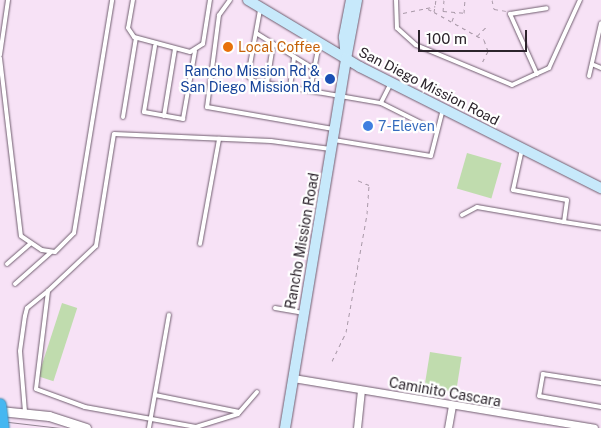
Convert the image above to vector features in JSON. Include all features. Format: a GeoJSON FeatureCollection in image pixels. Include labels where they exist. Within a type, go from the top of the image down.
{"type":"FeatureCollection","features":[{"type":"Feature","properties":{"kind":"highway"},"geometry":{"type":"LineString","coordinates":[[0,404],[3,428]]}},
{"type":"Feature","properties":{"kind":"main road","name":"San Diego Mission Road"},"geometry":{"type":"LineString","coordinates":[[248,0],[346,59],[601,188]]}},
{"type":"Feature","properties":{"kind":"main road","name":"Rancho Mission Road"},"geometry":{"type":"LineString","coordinates":[[346,59],[344,37],[351,0]]}},
{"type":"Feature","properties":{"kind":"main road","name":"Rancho Mission Road"},"geometry":{"type":"LineString","coordinates":[[285,428],[357,0]]}},
{"type":"Feature","properties":{"kind":"street","name":"Caminito Cascara"},"geometry":{"type":"LineString","coordinates":[[293,378],[563,426],[594,428]]}},
{"type":"Feature","properties":{"kind":"street"},"geometry":{"type":"LineString","coordinates":[[357,428],[361,390]]}},
{"type":"Feature","properties":{"kind":"street"},"geometry":{"type":"LineString","coordinates":[[448,428],[452,406]]}},
{"type":"Feature","properties":{"kind":"street"},"geometry":{"type":"LineString","coordinates":[[0,411],[25,412],[86,428]]}},
{"type":"Feature","properties":{"kind":"lane"},"geometry":{"type":"LineString","coordinates":[[8,0],[0,56],[21,236],[30,244],[51,252]]}},
{"type":"Feature","properties":{"kind":"lane"},"geometry":{"type":"LineString","coordinates":[[15,284],[74,233],[112,0]]}},
{"type":"Feature","properties":{"kind":"lane"},"geometry":{"type":"LineString","coordinates":[[133,0],[128,28],[136,38],[155,46],[195,51]]}},
{"type":"Feature","properties":{"kind":"lane"},"geometry":{"type":"LineString","coordinates":[[155,46],[144,112],[183,119],[195,51],[203,44],[210,0]]}},
{"type":"Feature","properties":{"kind":"lane"},"geometry":{"type":"LineString","coordinates":[[230,0],[220,15],[207,107],[334,140],[431,156],[435,130],[443,109]]}},
{"type":"Feature","properties":{"kind":"lane"},"geometry":{"type":"LineString","coordinates":[[396,0],[397,28],[416,45],[512,85],[549,68],[580,0]]}},
{"type":"Feature","properties":{"kind":"lane"},"geometry":{"type":"LineString","coordinates":[[261,8],[248,76],[267,83],[381,103],[435,130]]}},
{"type":"Feature","properties":{"kind":"lane"},"geometry":{"type":"LineString","coordinates":[[537,74],[510,14],[547,8]]}},
{"type":"Feature","properties":{"kind":"lane"},"geometry":{"type":"LineString","coordinates":[[589,76],[594,65],[601,23]]}},
{"type":"Feature","properties":{"kind":"lane"},"geometry":{"type":"LineString","coordinates":[[256,33],[314,69]]}},
{"type":"Feature","properties":{"kind":"lane"},"geometry":{"type":"LineString","coordinates":[[123,117],[136,38]]}},
{"type":"Feature","properties":{"kind":"lane"},"geometry":{"type":"LineString","coordinates":[[267,83],[273,44]]}},
{"type":"Feature","properties":{"kind":"lane"},"geometry":{"type":"LineString","coordinates":[[310,90],[319,44]]}},
{"type":"Feature","properties":{"kind":"lane"},"geometry":{"type":"LineString","coordinates":[[164,116],[175,49]]}},
{"type":"Feature","properties":{"kind":"lane"},"geometry":{"type":"LineString","coordinates":[[290,87],[294,57]]}},
{"type":"Feature","properties":{"kind":"lane"},"geometry":{"type":"LineString","coordinates":[[594,65],[601,68]]}},
{"type":"Feature","properties":{"kind":"lane"},"geometry":{"type":"LineString","coordinates":[[381,103],[392,83]]}},
{"type":"Feature","properties":{"kind":"lane"},"geometry":{"type":"LineString","coordinates":[[25,412],[25,387],[20,350],[27,308],[96,246],[114,134],[218,139],[334,140]]}},
{"type":"Feature","properties":{"kind":"lane"},"geometry":{"type":"LineString","coordinates":[[200,244],[218,139]]}},
{"type":"Feature","properties":{"kind":"lane"},"geometry":{"type":"LineString","coordinates":[[522,149],[513,190],[567,200],[564,222]]}},
{"type":"Feature","properties":{"kind":"lane"},"geometry":{"type":"LineString","coordinates":[[462,214],[477,207],[601,228]]}},
{"type":"Feature","properties":{"kind":"lane"},"geometry":{"type":"LineString","coordinates":[[8,264],[30,244]]}},
{"type":"Feature","properties":{"kind":"lane"},"geometry":{"type":"LineString","coordinates":[[36,386],[48,291]]}},
{"type":"Feature","properties":{"kind":"lane"},"geometry":{"type":"LineString","coordinates":[[275,308],[304,313]]}},
{"type":"Feature","properties":{"kind":"lane"},"geometry":{"type":"LineString","coordinates":[[149,428],[169,314]]}},
{"type":"Feature","properties":{"kind":"lane"},"geometry":{"type":"LineString","coordinates":[[601,384],[543,374],[539,396],[601,406]]}},
{"type":"Feature","properties":{"kind":"lane"},"geometry":{"type":"LineString","coordinates":[[25,387],[36,386],[85,407],[196,427],[217,424],[239,412],[257,392]]}},
{"type":"Feature","properties":{"kind":"lane"},"geometry":{"type":"LineString","coordinates":[[155,395],[239,412]]}},
{"type":"Feature","properties":{"kind":"path"},"geometry":{"type":"LineString","coordinates":[[434,12],[436,0]]}},
{"type":"Feature","properties":{"kind":"path"},"geometry":{"type":"LineString","coordinates":[[444,0],[443,11],[456,12],[464,12],[465,0]]}},
{"type":"Feature","properties":{"kind":"path"},"geometry":{"type":"LineString","coordinates":[[492,0],[494,9],[510,14]]}},
{"type":"Feature","properties":{"kind":"path"},"geometry":{"type":"LineString","coordinates":[[395,14],[435,6]]}},
{"type":"Feature","properties":{"kind":"path"},"geometry":{"type":"LineString","coordinates":[[426,8],[477,36],[488,51],[477,72]]}},
{"type":"Feature","properties":{"kind":"path"},"geometry":{"type":"LineString","coordinates":[[452,22],[456,12]]}},
{"type":"Feature","properties":{"kind":"path"},"geometry":{"type":"LineString","coordinates":[[477,36],[486,27]]}},
{"type":"Feature","properties":{"kind":"path"},"geometry":{"type":"LineString","coordinates":[[332,361],[346,332],[367,214],[369,184],[355,179]]}},
{"type":"Feature","properties":{"kind":"green space"},"geometry":{"type":"Polygon","coordinates":[[[467,153],[502,163],[491,198],[457,189],[467,153]]]}},
{"type":"Feature","properties":{"kind":"green space"},"geometry":{"type":"Polygon","coordinates":[[[62,303],[77,308],[53,381],[38,376],[62,303]]]}},
{"type":"Feature","properties":{"kind":"green space"},"geometry":{"type":"Polygon","coordinates":[[[430,352],[462,357],[456,393],[424,388],[430,352]]]}},
{"type":"Feature","properties":{"kind":"tram line"},"geometry":{"type":"LineString","coordinates":[[0,421],[61,428]]}},
{"type":"Feature","properties":{"kind":"place","name":"Local Coffee"},"geometry":{"type":"Point","coordinates":[228,47]}},
{"type":"Feature","properties":{"kind":"place","name":"Rancho Mission Rd & San Diego Mission Rd"},"geometry":{"type":"Point","coordinates":[330,79]}},
{"type":"Feature","properties":{"kind":"place","name":"7-Eleven"},"geometry":{"type":"Point","coordinates":[368,126]}}]}
